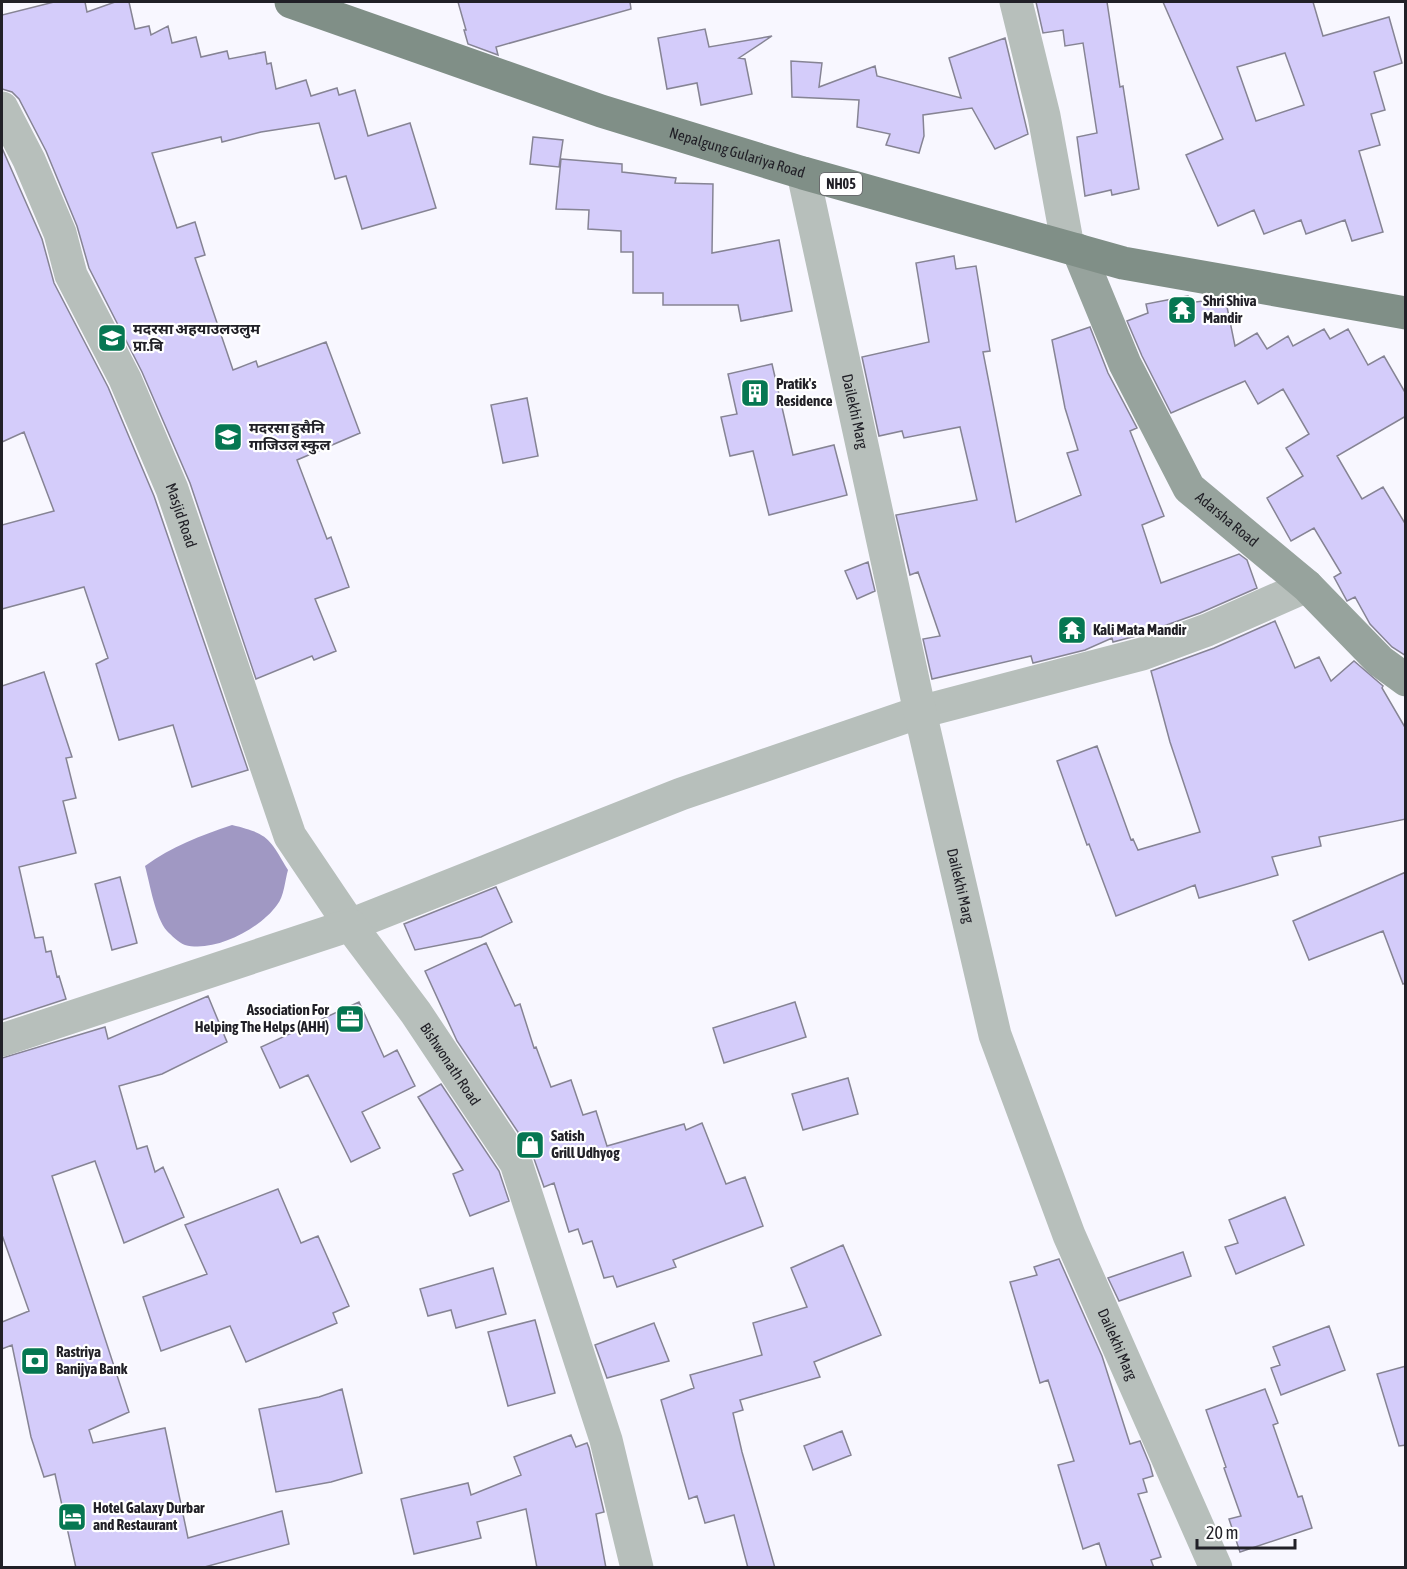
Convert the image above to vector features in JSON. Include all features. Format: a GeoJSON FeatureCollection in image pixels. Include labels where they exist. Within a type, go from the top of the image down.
{"type":"FeatureCollection","features":[{"type":"Feature","properties":{"kind":"main road","name":"Nepalgung Gulariya Road"},"geometry":{"type":"LineString","coordinates":[[291,2],[601,111],[803,173],[1123,263],[1406,313]]}},
{"type":"Feature","properties":{"kind":"main road","name":"Adarsha Road"},"geometry":{"type":"LineString","coordinates":[[1073,248],[1125,364],[1190,488],[1307,586],[1380,661],[1406,680]]}},
{"type":"Feature","properties":{"kind":"street"},"geometry":{"type":"LineString","coordinates":[[1016,2],[1073,248]]}},
{"type":"Feature","properties":{"kind":"street","name":"Masjid Road"},"geometry":{"type":"LineString","coordinates":[[2,108],[29,160],[60,233],[71,275],[125,380],[172,489],[290,836],[350,925]]}},
{"type":"Feature","properties":{"kind":"street","name":"Dailekhi Marg"},"geometry":{"type":"LineString","coordinates":[[803,173],[920,712],[995,1035],[1069,1235],[1215,1568]]}},
{"type":"Feature","properties":{"kind":"street"},"geometry":{"type":"LineString","coordinates":[[2,1040],[350,925],[681,794],[920,712],[1142,654],[1207,630],[1307,586]]}},
{"type":"Feature","properties":{"kind":"street","name":"Bishwonath Road"},"geometry":{"type":"LineString","coordinates":[[350,925],[416,1013],[516,1163],[606,1440],[637,1568]]}},
{"type":"Feature","properties":{"kind":"shaded area"},"geometry":{"type":"Polygon","coordinates":[[[232,825],[254,831],[272,844],[288,870],[281,898],[260,922],[235,937],[197,947],[180,943],[163,925],[156,909],[145,866],[176,847],[232,825]]]}},
{"type":"Feature","properties":{"kind":"building"},"geometry":{"type":"Polygon","coordinates":[[[54,2],[85,2],[87,12],[115,2],[129,2],[135,29],[149,26],[151,35],[168,26],[172,43],[196,37],[201,57],[227,51],[229,59],[265,52],[267,64],[271,63],[276,89],[306,80],[311,96],[337,88],[339,95],[355,90],[368,136],[410,123],[436,208],[362,229],[346,176],[335,179],[319,123],[261,132],[222,142],[221,137],[152,153],[177,228],[195,222],[205,255],[195,258],[233,370],[256,361],[258,367],[326,342],[360,433],[297,460],[327,539],[331,537],[349,587],[315,599],[336,651],[314,660],[312,656],[256,679],[190,483],[142,372],[89,268],[77,226],[46,151],[19,99],[12,92],[2,89],[2,15],[54,2]]]}},
{"type":"Feature","properties":{"kind":"building"},"geometry":{"type":"Polygon","coordinates":[[[458,2],[630,2],[631,9],[496,47],[498,55],[468,44],[458,2]]]}},
{"type":"Feature","properties":{"kind":"building"},"geometry":{"type":"Polygon","coordinates":[[[1036,2],[1107,2],[1139,189],[1112,195],[1111,190],[1085,196],[1077,137],[1097,133],[1083,43],[1065,46],[1063,30],[1043,33],[1036,2]]]}},
{"type":"Feature","properties":{"kind":"building"},"geometry":{"type":"Polygon","coordinates":[[[1163,2],[1313,2],[1323,36],[1389,17],[1402,63],[1374,72],[1385,110],[1371,114],[1380,145],[1359,151],[1383,232],[1352,241],[1345,220],[1306,234],[1301,220],[1264,234],[1254,210],[1218,226],[1186,155],[1223,139],[1163,2]],[[1285,53],[1237,67],[1256,121],[1304,105],[1285,53]]]}},
{"type":"Feature","properties":{"kind":"building"},"geometry":{"type":"Polygon","coordinates":[[[705,29],[709,47],[772,36],[739,58],[745,59],[752,94],[701,105],[697,83],[667,89],[658,38],[705,29]]]}},
{"type":"Feature","properties":{"kind":"building"},"geometry":{"type":"Polygon","coordinates":[[[1005,38],[1028,134],[995,149],[972,108],[923,115],[924,136],[919,153],[886,145],[890,134],[857,127],[859,100],[792,97],[791,61],[822,63],[819,87],[875,66],[877,76],[961,98],[949,58],[1005,38]]]}},
{"type":"Feature","properties":{"kind":"building"},"geometry":{"type":"Polygon","coordinates":[[[533,137],[563,140],[559,167],[530,164],[533,137]]]}},
{"type":"Feature","properties":{"kind":"building"},"geometry":{"type":"Polygon","coordinates":[[[2,148],[42,239],[54,283],[108,387],[154,496],[248,770],[192,787],[173,725],[119,740],[96,664],[108,658],[84,587],[2,609],[2,525],[54,511],[24,432],[2,442],[2,148]]]}},
{"type":"Feature","properties":{"kind":"building"},"geometry":{"type":"Polygon","coordinates":[[[561,159],[622,164],[622,172],[676,178],[675,183],[713,184],[712,253],[779,240],[792,311],[741,321],[738,305],[663,305],[663,293],[633,293],[633,252],[621,252],[621,231],[588,229],[589,210],[556,209],[561,159]]]}},
{"type":"Feature","properties":{"kind":"building"},"geometry":{"type":"Polygon","coordinates":[[[954,256],[956,269],[976,266],[990,351],[983,352],[1016,522],[1081,495],[1067,453],[1078,450],[1065,408],[1052,340],[1090,327],[1108,373],[1137,428],[1130,431],[1164,516],[1142,525],[1161,583],[1239,554],[1247,560],[1257,588],[1200,613],[1136,636],[1113,642],[1112,638],[1085,650],[1033,663],[1031,656],[932,679],[923,639],[940,636],[918,572],[910,575],[896,515],[977,500],[960,427],[904,438],[902,431],[879,436],[862,357],[929,342],[916,263],[954,256]]]}},
{"type":"Feature","properties":{"kind":"building"},"geometry":{"type":"Polygon","coordinates":[[[1188,296],[1189,303],[1210,300],[1226,302],[1235,346],[1257,333],[1267,349],[1288,336],[1293,346],[1324,329],[1330,339],[1348,329],[1368,365],[1384,356],[1406,394],[1406,416],[1337,456],[1362,499],[1383,487],[1406,525],[1406,656],[1392,647],[1370,624],[1355,597],[1347,601],[1334,577],[1341,573],[1314,528],[1291,541],[1267,498],[1303,476],[1286,448],[1309,434],[1283,389],[1258,404],[1245,381],[1171,413],[1127,321],[1148,313],[1146,304],[1188,296]]]}},
{"type":"Feature","properties":{"kind":"building"},"geometry":{"type":"Polygon","coordinates":[[[772,364],[793,455],[834,445],[847,495],[769,515],[753,451],[730,456],[721,417],[737,414],[728,374],[772,364]]]}},
{"type":"Feature","properties":{"kind":"building"},"geometry":{"type":"Polygon","coordinates":[[[527,398],[538,456],[503,463],[491,405],[527,398]]]}},
{"type":"Feature","properties":{"kind":"building"},"geometry":{"type":"Polygon","coordinates":[[[868,562],[875,591],[857,599],[845,571],[868,562]]]}},
{"type":"Feature","properties":{"kind":"building"},"geometry":{"type":"Polygon","coordinates":[[[1275,621],[1295,668],[1319,657],[1331,681],[1354,661],[1383,686],[1382,688],[1406,729],[1406,819],[1319,837],[1321,846],[1272,857],[1278,875],[1199,898],[1195,885],[1116,916],[1089,844],[1087,845],[1057,761],[1097,746],[1131,840],[1133,839],[1138,850],[1200,832],[1170,742],[1151,671],[1214,648],[1275,621]]]}},
{"type":"Feature","properties":{"kind":"building"},"geometry":{"type":"Polygon","coordinates":[[[44,672],[72,757],[66,758],[76,798],[63,801],[76,853],[19,867],[35,938],[43,937],[46,952],[51,951],[57,977],[59,976],[66,999],[2,1020],[2,686],[44,672]]]}},
{"type":"Feature","properties":{"kind":"building"},"geometry":{"type":"Polygon","coordinates":[[[1406,872],[1406,983],[1403,984],[1383,931],[1309,960],[1293,921],[1406,872]]]}},
{"type":"Feature","properties":{"kind":"building"},"geometry":{"type":"Polygon","coordinates":[[[120,877],[137,943],[112,950],[95,884],[120,877]]]}},
{"type":"Feature","properties":{"kind":"building"},"geometry":{"type":"Polygon","coordinates":[[[496,887],[512,922],[481,937],[415,950],[404,924],[496,887]]]}},
{"type":"Feature","properties":{"kind":"building"},"geometry":{"type":"Polygon","coordinates":[[[486,943],[515,1006],[520,1004],[534,1048],[536,1047],[551,1087],[571,1080],[583,1115],[596,1111],[607,1146],[684,1124],[686,1130],[702,1123],[726,1184],[745,1177],[763,1226],[673,1260],[676,1267],[617,1287],[613,1276],[604,1278],[592,1241],[583,1244],[578,1229],[569,1232],[554,1183],[544,1187],[532,1153],[457,1041],[425,971],[486,943]]]}},
{"type":"Feature","properties":{"kind":"building"},"geometry":{"type":"Polygon","coordinates":[[[208,996],[227,1042],[162,1074],[119,1086],[137,1149],[147,1146],[155,1172],[163,1167],[184,1217],[124,1243],[95,1161],[52,1176],[129,1412],[89,1430],[93,1443],[165,1428],[188,1538],[282,1511],[289,1544],[201,1568],[76,1568],[55,1474],[44,1477],[31,1437],[12,1345],[2,1349],[2,1322],[29,1311],[2,1235],[2,1058],[105,1027],[108,1039],[208,996]]]}},
{"type":"Feature","properties":{"kind":"building"},"geometry":{"type":"Polygon","coordinates":[[[359,1002],[384,1057],[397,1050],[415,1086],[362,1112],[380,1148],[351,1162],[308,1075],[280,1088],[261,1047],[359,1002]]]}},
{"type":"Feature","properties":{"kind":"building"},"geometry":{"type":"Polygon","coordinates":[[[795,1002],[806,1037],[724,1063],[713,1028],[795,1002]]]}},
{"type":"Feature","properties":{"kind":"building"},"geometry":{"type":"Polygon","coordinates":[[[848,1078],[858,1114],[803,1130],[792,1094],[848,1078]]]}},
{"type":"Feature","properties":{"kind":"building"},"geometry":{"type":"Polygon","coordinates":[[[441,1084],[499,1171],[509,1201],[470,1216],[453,1174],[463,1170],[418,1097],[441,1084]]]}},
{"type":"Feature","properties":{"kind":"building"},"geometry":{"type":"Polygon","coordinates":[[[278,1189],[301,1243],[318,1236],[349,1306],[333,1313],[337,1323],[246,1362],[230,1326],[161,1351],[143,1297],[207,1274],[185,1225],[278,1189]]]}},
{"type":"Feature","properties":{"kind":"building"},"geometry":{"type":"Polygon","coordinates":[[[1285,1197],[1304,1245],[1236,1274],[1225,1247],[1238,1243],[1229,1220],[1285,1197]]]}},
{"type":"Feature","properties":{"kind":"building"},"geometry":{"type":"Polygon","coordinates":[[[843,1245],[881,1335],[814,1362],[820,1377],[740,1400],[743,1410],[733,1413],[775,1568],[748,1568],[734,1515],[705,1523],[697,1496],[689,1499],[661,1400],[694,1388],[690,1375],[762,1355],[753,1323],[807,1307],[791,1268],[843,1245]]]}},
{"type":"Feature","properties":{"kind":"building"},"geometry":{"type":"Polygon","coordinates":[[[1183,1252],[1191,1276],[1119,1301],[1108,1278],[1183,1252]]]}},
{"type":"Feature","properties":{"kind":"building"},"geometry":{"type":"Polygon","coordinates":[[[1059,1259],[1102,1356],[1130,1444],[1140,1441],[1150,1465],[1153,1476],[1143,1479],[1147,1492],[1138,1494],[1161,1557],[1151,1560],[1154,1568],[1107,1568],[1099,1543],[1083,1549],[1058,1465],[1074,1461],[1048,1380],[1040,1383],[1010,1282],[1037,1275],[1034,1267],[1059,1259]]]}},
{"type":"Feature","properties":{"kind":"building"},"geometry":{"type":"Polygon","coordinates":[[[493,1268],[506,1314],[456,1328],[451,1310],[428,1316],[420,1289],[493,1268]]]}},
{"type":"Feature","properties":{"kind":"building"},"geometry":{"type":"Polygon","coordinates":[[[535,1320],[555,1393],[508,1406],[488,1332],[535,1320]]]}},
{"type":"Feature","properties":{"kind":"building"},"geometry":{"type":"Polygon","coordinates":[[[654,1323],[669,1361],[607,1378],[595,1345],[654,1323]]]}},
{"type":"Feature","properties":{"kind":"building"},"geometry":{"type":"Polygon","coordinates":[[[1329,1326],[1345,1370],[1281,1395],[1271,1368],[1280,1365],[1273,1347],[1329,1326]]]}},
{"type":"Feature","properties":{"kind":"building"},"geometry":{"type":"Polygon","coordinates":[[[1406,1366],[1406,1445],[1399,1446],[1377,1374],[1406,1366]]]}},
{"type":"Feature","properties":{"kind":"building"},"geometry":{"type":"Polygon","coordinates":[[[342,1389],[362,1473],[331,1482],[276,1492],[259,1409],[319,1397],[342,1389]]]}},
{"type":"Feature","properties":{"kind":"building"},"geometry":{"type":"Polygon","coordinates":[[[1265,1389],[1278,1423],[1273,1425],[1298,1497],[1302,1496],[1312,1528],[1240,1552],[1229,1519],[1241,1516],[1206,1410],[1265,1389]]]}},
{"type":"Feature","properties":{"kind":"building"},"geometry":{"type":"Polygon","coordinates":[[[842,1431],[851,1455],[813,1470],[804,1446],[842,1431]]]}},
{"type":"Feature","properties":{"kind":"building"},"geometry":{"type":"Polygon","coordinates":[[[571,1435],[576,1447],[587,1443],[589,1448],[604,1512],[596,1514],[606,1568],[537,1568],[526,1509],[477,1522],[481,1538],[414,1554],[401,1499],[468,1483],[471,1495],[521,1475],[514,1457],[571,1435]]]}},
{"type":"Feature","properties":{"kind":"place","name":"Shri Shiva Mandir"},"geometry":{"type":"Point","coordinates":[1182,310]}},
{"type":"Feature","properties":{"kind":"place","name":"मदरसा अहयाउलउलुम प्रा.बि"},"geometry":{"type":"Point","coordinates":[112,338]}},
{"type":"Feature","properties":{"kind":"place","name":"Pratik's Residence"},"geometry":{"type":"Point","coordinates":[755,393]}},
{"type":"Feature","properties":{"kind":"place","name":"मदरसा हुसैनि गाजिउल स्कुल"},"geometry":{"type":"Point","coordinates":[228,437]}},
{"type":"Feature","properties":{"kind":"place","name":"Kali Mata Mandir"},"geometry":{"type":"Point","coordinates":[1072,630]}},
{"type":"Feature","properties":{"kind":"place","name":"Association For Helping The Helps (AHH)"},"geometry":{"type":"Point","coordinates":[350,1019]}},
{"type":"Feature","properties":{"kind":"place","name":"Satish Grill Udhyog"},"geometry":{"type":"Point","coordinates":[530,1145]}},
{"type":"Feature","properties":{"kind":"place","name":"Rastriya Banijya Bank"},"geometry":{"type":"Point","coordinates":[35,1361]}},
{"type":"Feature","properties":{"kind":"place","name":"Hotel Galaxy Durbar and Restaurant"},"geometry":{"type":"Point","coordinates":[72,1517]}}]}
